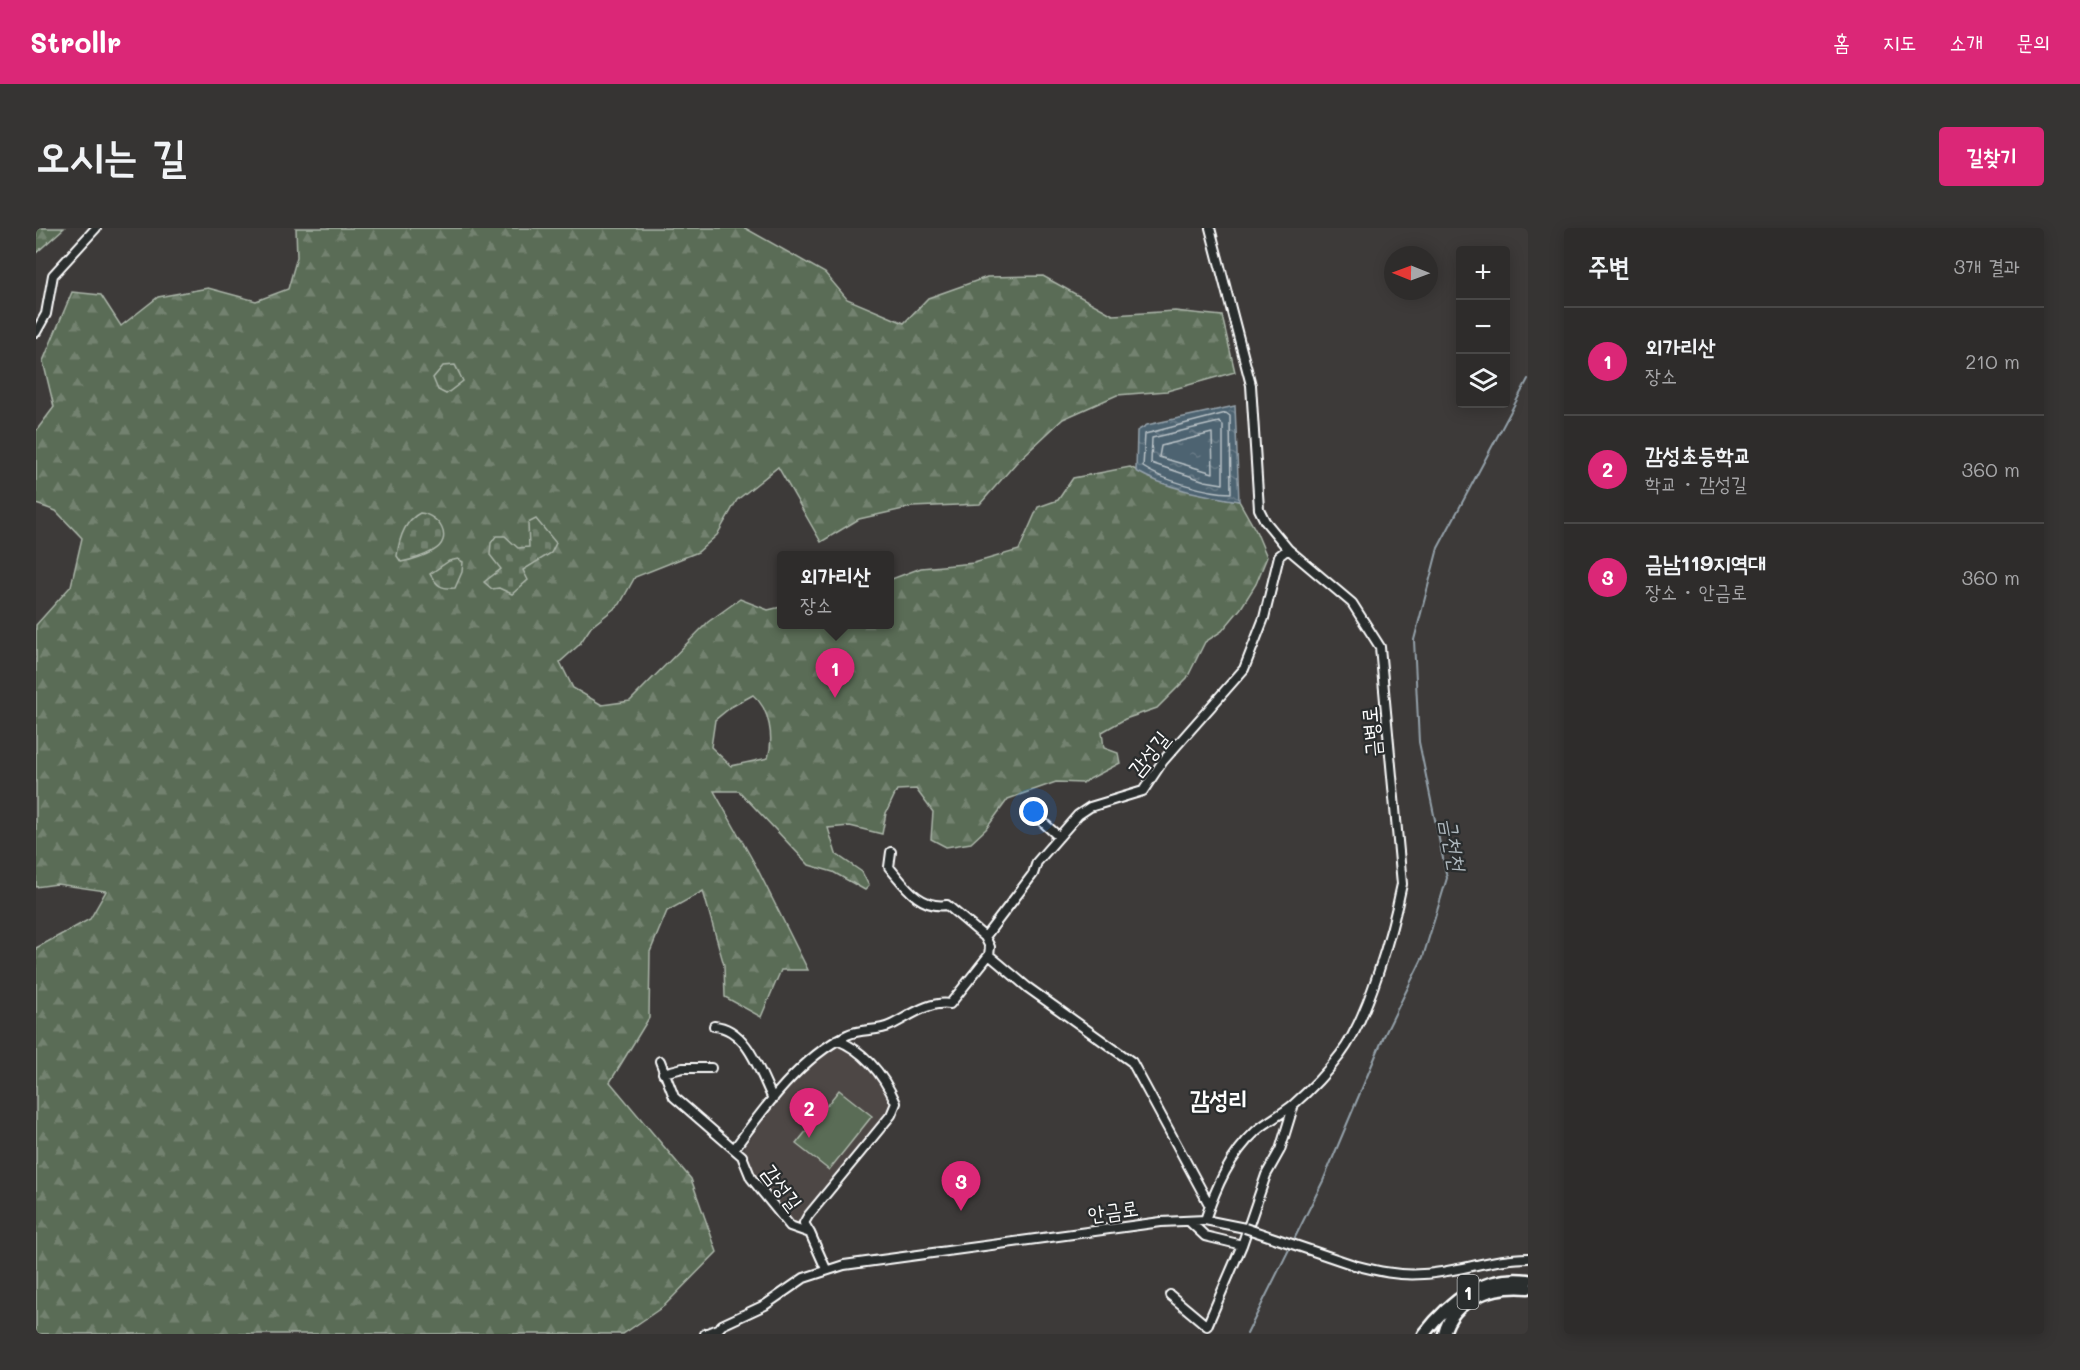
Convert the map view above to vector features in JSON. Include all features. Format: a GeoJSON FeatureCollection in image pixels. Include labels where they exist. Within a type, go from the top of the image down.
{"type":"FeatureCollection","features":[{"type":"Feature","properties":{"kind":"highway","name":"1"},"geometry":{"type":"LineString","coordinates":[[1424,1334],[1446,1308],[1476,1287],[1489,1282],[1528,1280]]}},
{"type":"Feature","properties":{"kind":"highway"},"geometry":{"type":"LineString","coordinates":[[1444,1334],[1453,1313],[1479,1294],[1493,1290],[1528,1288]]}},
{"type":"Feature","properties":{"kind":"street"},"geometry":{"type":"LineString","coordinates":[[36,332],[46,314],[53,275],[96,228]]}},
{"type":"Feature","properties":{"kind":"street","name":"금병로"},"geometry":{"type":"LineString","coordinates":[[1205,1220],[1213,1191],[1238,1150],[1257,1130],[1294,1104],[1341,1054],[1354,1032],[1365,1009],[1397,912],[1402,884],[1380,647],[1352,603],[1288,549],[1259,509],[1251,385],[1210,228]]}},
{"type":"Feature","properties":{"kind":"street","name":"감성길"},"geometry":{"type":"LineString","coordinates":[[985,937],[1034,874],[1037,862],[1078,815],[1090,807],[1143,791],[1163,761],[1244,669],[1264,618],[1278,556],[1288,549]]}},
{"type":"Feature","properties":{"kind":"street"},"geometry":{"type":"LineString","coordinates":[[1033,813],[1059,837]]}},
{"type":"Feature","properties":{"kind":"street"},"geometry":{"type":"LineString","coordinates":[[734,1149],[773,1099],[817,1054],[837,1040],[861,1030],[888,1027],[936,1002],[950,1004],[989,955],[990,947],[985,937],[947,905],[930,906],[907,890],[889,867],[891,852]]}},
{"type":"Feature","properties":{"kind":"street"},"geometry":{"type":"LineString","coordinates":[[989,955],[1076,1023],[1132,1062],[1210,1206]]}},
{"type":"Feature","properties":{"kind":"street"},"geometry":{"type":"LineString","coordinates":[[714,1026],[725,1027],[741,1037],[773,1099]]}},
{"type":"Feature","properties":{"kind":"street"},"geometry":{"type":"LineString","coordinates":[[810,1233],[804,1223],[808,1216],[891,1115],[896,1103],[876,1069],[856,1050],[837,1040]]}},
{"type":"Feature","properties":{"kind":"street","name":"감성길"},"geometry":{"type":"LineString","coordinates":[[660,1061],[674,1097],[741,1156],[751,1178],[790,1226],[810,1233],[826,1269]]}},
{"type":"Feature","properties":{"kind":"street"},"geometry":{"type":"LineString","coordinates":[[663,1073],[683,1068],[711,1068]]}},
{"type":"Feature","properties":{"kind":"street"},"geometry":{"type":"LineString","coordinates":[[1170,1295],[1207,1326],[1242,1245],[1266,1175],[1281,1150],[1294,1104]]}},
{"type":"Feature","properties":{"kind":"street","name":"안금로"},"geometry":{"type":"LineString","coordinates":[[705,1334],[715,1332],[765,1305],[804,1278],[826,1269],[1149,1223],[1205,1220],[1245,1228],[1354,1265],[1386,1273],[1423,1274],[1493,1260],[1528,1258]]}},
{"type":"Feature","properties":{"kind":"street"},"geometry":{"type":"LineString","coordinates":[[1189,1221],[1206,1236],[1242,1245]]}},
{"type":"Feature","properties":{"kind":"shaded area"},"geometry":{"type":"Polygon","coordinates":[[[837,1043],[871,1069],[885,1088],[891,1106],[808,1214],[799,1218],[799,1226],[791,1224],[754,1178],[744,1148],[775,1103],[823,1052],[837,1043]]]}},
{"type":"Feature","properties":{"kind":"green space"},"geometry":{"type":"Polygon","coordinates":[[[36,228],[64,228],[36,253],[36,228]]]}},
{"type":"Feature","properties":{"kind":"green space"},"geometry":{"type":"Polygon","coordinates":[[[296,228],[745,228],[825,273],[847,299],[904,323],[928,298],[987,277],[1043,276],[1113,315],[1175,311],[1222,316],[1235,372],[1167,391],[1117,395],[1063,419],[1016,463],[980,504],[912,507],[859,519],[821,542],[778,467],[737,500],[717,535],[698,552],[635,577],[620,604],[591,627],[579,645],[560,662],[573,688],[602,705],[630,701],[708,622],[740,599],[768,610],[777,608],[777,629],[894,629],[894,578],[921,568],[974,563],[1019,550],[1038,507],[1058,500],[1073,478],[1130,467],[1169,484],[1239,501],[1267,557],[1256,584],[1241,608],[1222,631],[1205,642],[1187,678],[1157,708],[1125,719],[1102,732],[1104,748],[1118,753],[1120,763],[1082,783],[1056,782],[1008,799],[986,829],[971,843],[946,847],[931,839],[933,812],[916,789],[897,790],[886,813],[882,834],[850,826],[828,828],[836,854],[862,872],[869,886],[865,890],[833,872],[809,865],[739,791],[714,791],[756,866],[808,970],[781,970],[761,1017],[725,997],[724,965],[703,891],[667,911],[650,952],[649,1018],[610,1082],[691,1179],[717,1252],[664,1306],[623,1334],[36,1334],[36,948],[90,919],[106,891],[57,884],[36,887],[36,625],[71,586],[82,538],[56,511],[36,504],[36,431],[54,407],[43,361],[72,292],[101,295],[121,326],[158,297],[208,288],[256,301],[288,289],[297,257],[296,228]],[[753,695],[731,707],[715,720],[711,747],[731,766],[768,758],[771,742],[769,724],[763,708],[753,695]]]}},
{"type":"Feature","properties":{"kind":"green space"},"geometry":{"type":"Polygon","coordinates":[[[455,365],[463,381],[446,394],[438,390],[433,378],[443,366],[455,365]]]}},
{"type":"Feature","properties":{"kind":"green space"},"geometry":{"type":"Polygon","coordinates":[[[420,513],[433,518],[438,523],[444,534],[443,540],[440,546],[433,551],[401,562],[397,556],[401,537],[406,526],[414,516],[420,513]]]}},
{"type":"Feature","properties":{"kind":"green space"},"geometry":{"type":"Polygon","coordinates":[[[536,519],[556,543],[551,553],[523,570],[528,580],[512,594],[499,588],[492,589],[484,582],[501,569],[490,555],[491,543],[496,536],[505,536],[518,548],[529,547],[528,523],[536,519]]]}},
{"type":"Feature","properties":{"kind":"green space"},"geometry":{"type":"Polygon","coordinates":[[[458,559],[463,562],[462,572],[455,588],[446,588],[437,584],[430,574],[449,561],[458,559]]]}},
{"type":"Feature","properties":{"kind":"green space"},"geometry":{"type":"Polygon","coordinates":[[[839,1090],[872,1116],[829,1170],[796,1144],[839,1090]]]}},
{"type":"Feature","properties":{"kind":"water"},"geometry":{"type":"Polygon","coordinates":[[[1235,406],[1239,501],[1173,487],[1136,471],[1137,431],[1147,425],[1235,406]]]}},
{"type":"Feature","properties":{"kind":"waterway","name":"금천천"},"geometry":{"type":"LineString","coordinates":[[1247,1334],[1323,1181],[1384,1036],[1423,957],[1447,878],[1419,742],[1414,640],[1438,548],[1528,379]]}},
{"type":"Feature","properties":{"kind":"place","name":"외가리산"},"geometry":{"type":"Point","coordinates":[835,698]}},
{"type":"Feature","properties":{"kind":"place","name":"감성초등학교"},"geometry":{"type":"Point","coordinates":[809,1138]}},
{"type":"Feature","properties":{"kind":"place","name":"금남119지역대"},"geometry":{"type":"Point","coordinates":[961,1211]}},
{"type":"Feature","properties":{"kind":"district","name":"감성리"},"geometry":{"type":"Point","coordinates":[1219,1098]}}]}
